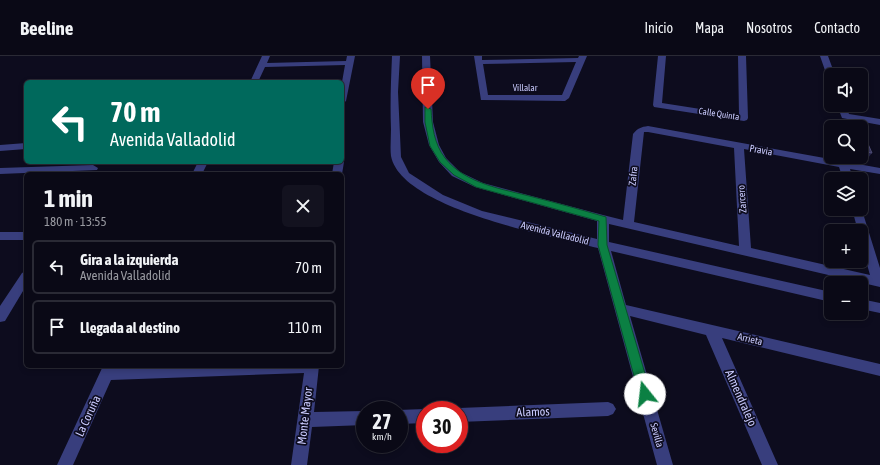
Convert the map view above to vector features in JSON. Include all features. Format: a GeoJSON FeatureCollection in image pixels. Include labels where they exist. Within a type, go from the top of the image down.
{"type":"FeatureCollection","features":[{"type":"Feature","properties":{"kind":"street"},"geometry":{"type":"LineString","coordinates":[[255,80],[266,56]]}},
{"type":"Feature","properties":{"kind":"street","name":"Avenida Valladolid"},"geometry":{"type":"LineString","coordinates":[[396,56],[394,92],[396,157],[405,175],[438,197],[479,214],[602,245],[824,295]]}},
{"type":"Feature","properties":{"kind":"street"},"geometry":{"type":"LineString","coordinates":[[426,56],[428,122],[434,146],[442,160],[456,174],[479,185],[603,219],[879,282],[859,216]]}},
{"type":"Feature","properties":{"kind":"street","name":"Calle Quinta"},"geometry":{"type":"LineString","coordinates":[[662,56],[657,104],[744,118],[742,56]]}},
{"type":"Feature","properties":{"kind":"street"},"geometry":{"type":"LineString","coordinates":[[824,56],[828,68]]}},
{"type":"Feature","properties":{"kind":"street"},"geometry":{"type":"LineString","coordinates":[[479,59],[583,58]]}},
{"type":"Feature","properties":{"kind":"street","name":"Villalar"},"geometry":{"type":"LineString","coordinates":[[479,59],[484,98],[565,98],[583,58]]}},
{"type":"Feature","properties":{"kind":"street"},"geometry":{"type":"LineString","coordinates":[[262,65],[350,60],[344,91]]}},
{"type":"Feature","properties":{"kind":"street"},"geometry":{"type":"LineString","coordinates":[[844,112],[845,116],[880,122]]}},
{"type":"Feature","properties":{"kind":"street","name":"Pravia"},"geometry":{"type":"LineString","coordinates":[[641,130],[824,161]]}},
{"type":"Feature","properties":{"kind":"street","name":"Zafra"},"geometry":{"type":"LineString","coordinates":[[628,224],[638,134],[641,130]]}},
{"type":"Feature","properties":{"kind":"street"},"geometry":{"type":"LineString","coordinates":[[0,148],[24,146]]}},
{"type":"Feature","properties":{"kind":"street","name":"Zarcero"},"geometry":{"type":"LineString","coordinates":[[738,146],[745,251]]}},
{"type":"Feature","properties":{"kind":"street"},"geometry":{"type":"LineString","coordinates":[[843,164],[846,172]]}},
{"type":"Feature","properties":{"kind":"street","name":"Pravia"},"geometry":{"type":"LineString","coordinates":[[843,164],[880,170]]}},
{"type":"Feature","properties":{"kind":"street"},"geometry":{"type":"LineString","coordinates":[[0,171],[93,168]]}},
{"type":"Feature","properties":{"kind":"street","name":"Sevilla"},"geometry":{"type":"LineString","coordinates":[[603,219],[602,245],[665,465]]}},
{"type":"Feature","properties":{"kind":"street"},"geometry":{"type":"LineString","coordinates":[[0,236],[24,236]]}},
{"type":"Feature","properties":{"kind":"street"},"geometry":{"type":"LineString","coordinates":[[0,317],[24,279]]}},
{"type":"Feature","properties":{"kind":"street"},"geometry":{"type":"LineString","coordinates":[[868,305],[880,308]]}},
{"type":"Feature","properties":{"kind":"street","name":"Arrieta"},"geometry":{"type":"LineString","coordinates":[[621,309],[880,370]]}},
{"type":"Feature","properties":{"kind":"street","name":"Almendralejo"},"geometry":{"type":"LineString","coordinates":[[711,330],[770,465]]}},
{"type":"Feature","properties":{"kind":"street"},"geometry":{"type":"LineString","coordinates":[[109,370],[210,368]]}},
{"type":"Feature","properties":{"kind":"street","name":"Monte Mayor"},"geometry":{"type":"LineString","coordinates":[[299,465],[312,368]]}},
{"type":"Feature","properties":{"kind":"street","name":"La Coruña"},"geometry":{"type":"LineString","coordinates":[[65,465],[109,370]]}},
{"type":"Feature","properties":{"kind":"street","name":"Alamos"},"geometry":{"type":"LineString","coordinates":[[468,414],[608,409]]}},
{"type":"Feature","properties":{"kind":"street"},"geometry":{"type":"LineString","coordinates":[[305,420],[356,418]]}},
{"type":"Feature","properties":{"kind":"building"},"geometry":{"type":"Polygon","coordinates":[[[868,144],[872,153],[868,152],[868,144]]]}},
{"type":"Feature","properties":{"kind":"route"},"geometry":{"type":"LineString","coordinates":[[428,109],[428,122],[434,146],[442,160],[456,174],[479,185],[603,219],[602,245],[645,394]]}}]}
